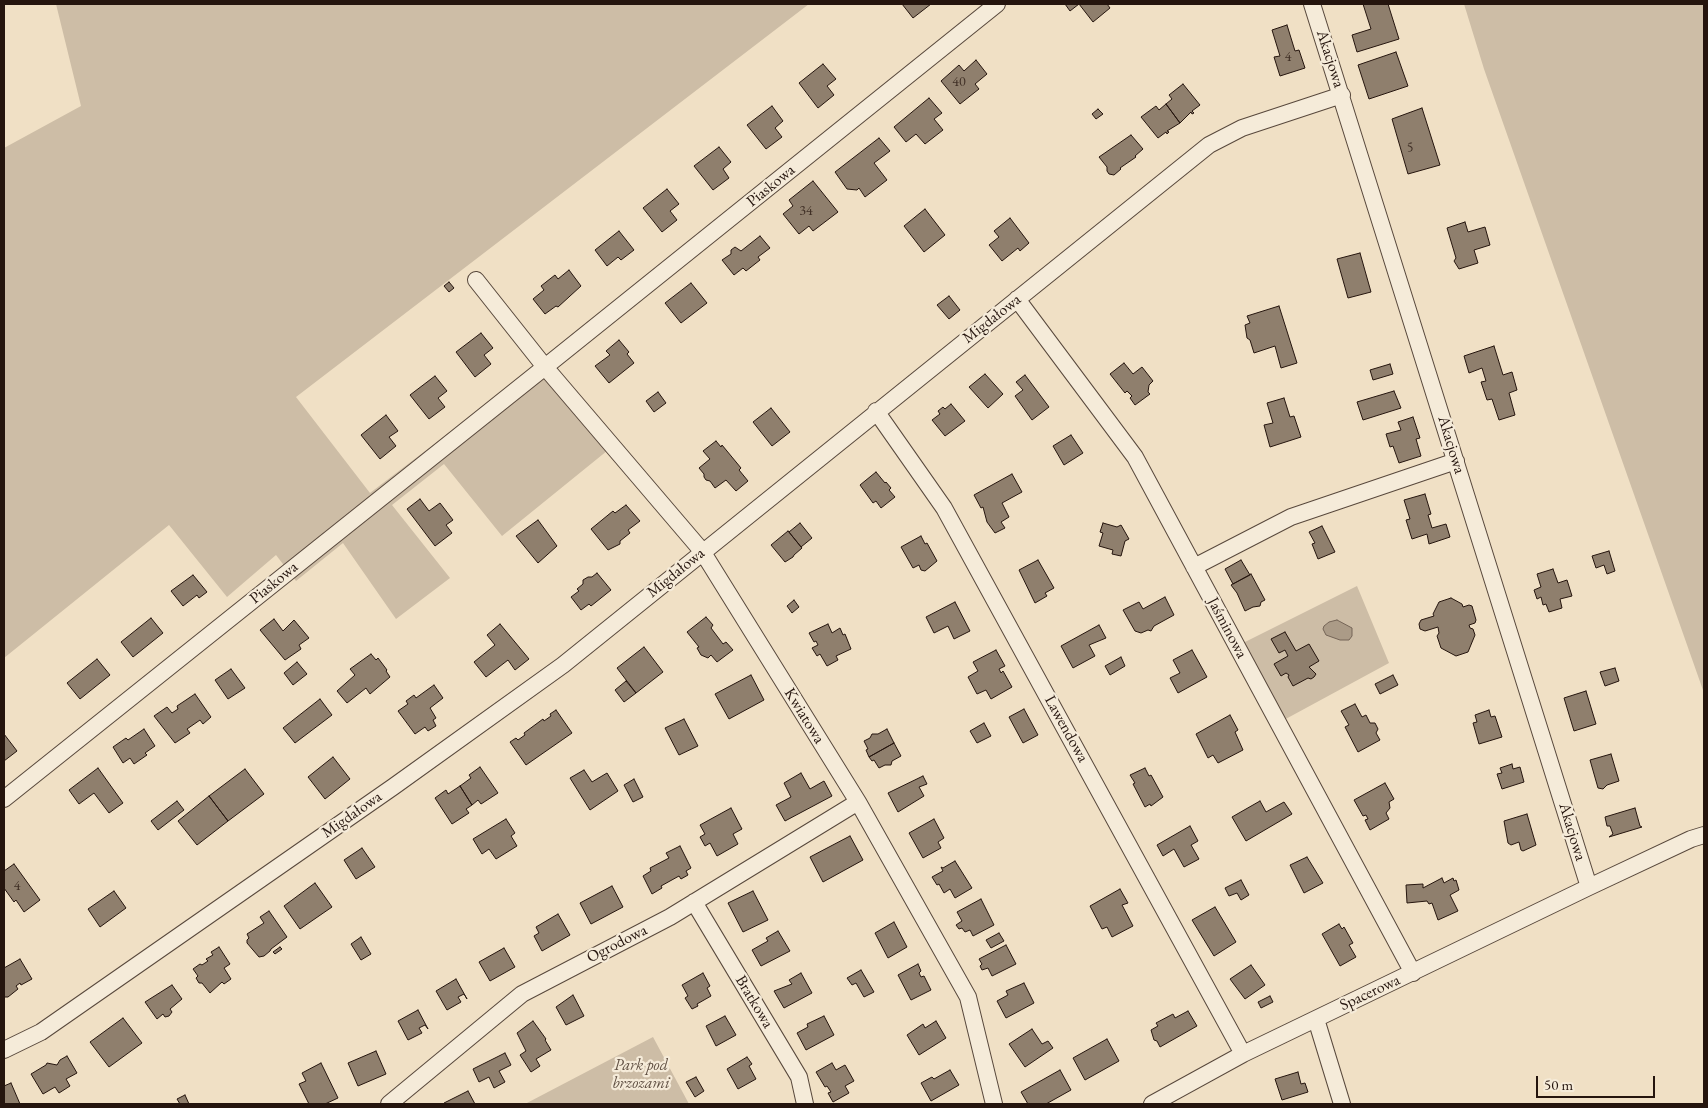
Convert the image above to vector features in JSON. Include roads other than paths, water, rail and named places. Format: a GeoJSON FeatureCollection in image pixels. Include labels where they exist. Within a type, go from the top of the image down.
{"type":"FeatureCollection","features":[{"type":"Feature","properties":{"kind":"street","name":"Piaskowa"},"geometry":{"type":"LineString","coordinates":[[4,799],[997,4]]}},
{"type":"Feature","properties":{"kind":"street","name":"Akacjowa"},"geometry":{"type":"LineString","coordinates":[[1312,4],[1589,887]]}},
{"type":"Feature","properties":{"kind":"street","name":"Migdałowa"},"geometry":{"type":"LineString","coordinates":[[4,1050],[41,1032],[393,787],[563,665],[876,411],[1209,145],[1242,128],[1342,95]]}},
{"type":"Feature","properties":{"kind":"street"},"geometry":{"type":"LineString","coordinates":[[476,280],[545,367]]}},
{"type":"Feature","properties":{"kind":"street","name":"Jaśminowa"},"geometry":{"type":"LineString","coordinates":[[1017,299],[1135,457],[1413,973]]}},
{"type":"Feature","properties":{"kind":"street","name":"Kwiatowa"},"geometry":{"type":"LineString","coordinates":[[545,367],[702,552],[858,802],[968,997],[994,1104]]}},
{"type":"Feature","properties":{"kind":"street","name":"Lawendowa"},"geometry":{"type":"LineString","coordinates":[[876,411],[944,508],[1243,1054]]}},
{"type":"Feature","properties":{"kind":"street"},"geometry":{"type":"LineString","coordinates":[[1194,567],[1291,517],[1456,461]]}},
{"type":"Feature","properties":{"kind":"street","name":"Ogrodowa"},"geometry":{"type":"LineString","coordinates":[[389,1104],[405,1098],[522,994],[670,917],[858,802]]}},
{"type":"Feature","properties":{"kind":"street","name":"Spacerowa"},"geometry":{"type":"LineString","coordinates":[[1152,1104],[1243,1054],[1589,887],[1691,839],[1704,835]]}},
{"type":"Feature","properties":{"kind":"street","name":"Bratkowa"},"geometry":{"type":"LineString","coordinates":[[694,902],[799,1077],[805,1104]]}},
{"type":"Feature","properties":{"kind":"street"},"geometry":{"type":"LineString","coordinates":[[1316,1019],[1342,1104]]}},
{"type":"Feature","properties":{"kind":"park label","name":"Park pod brzozami"},"geometry":{"type":"Point","coordinates":[641,1075]}}]}
